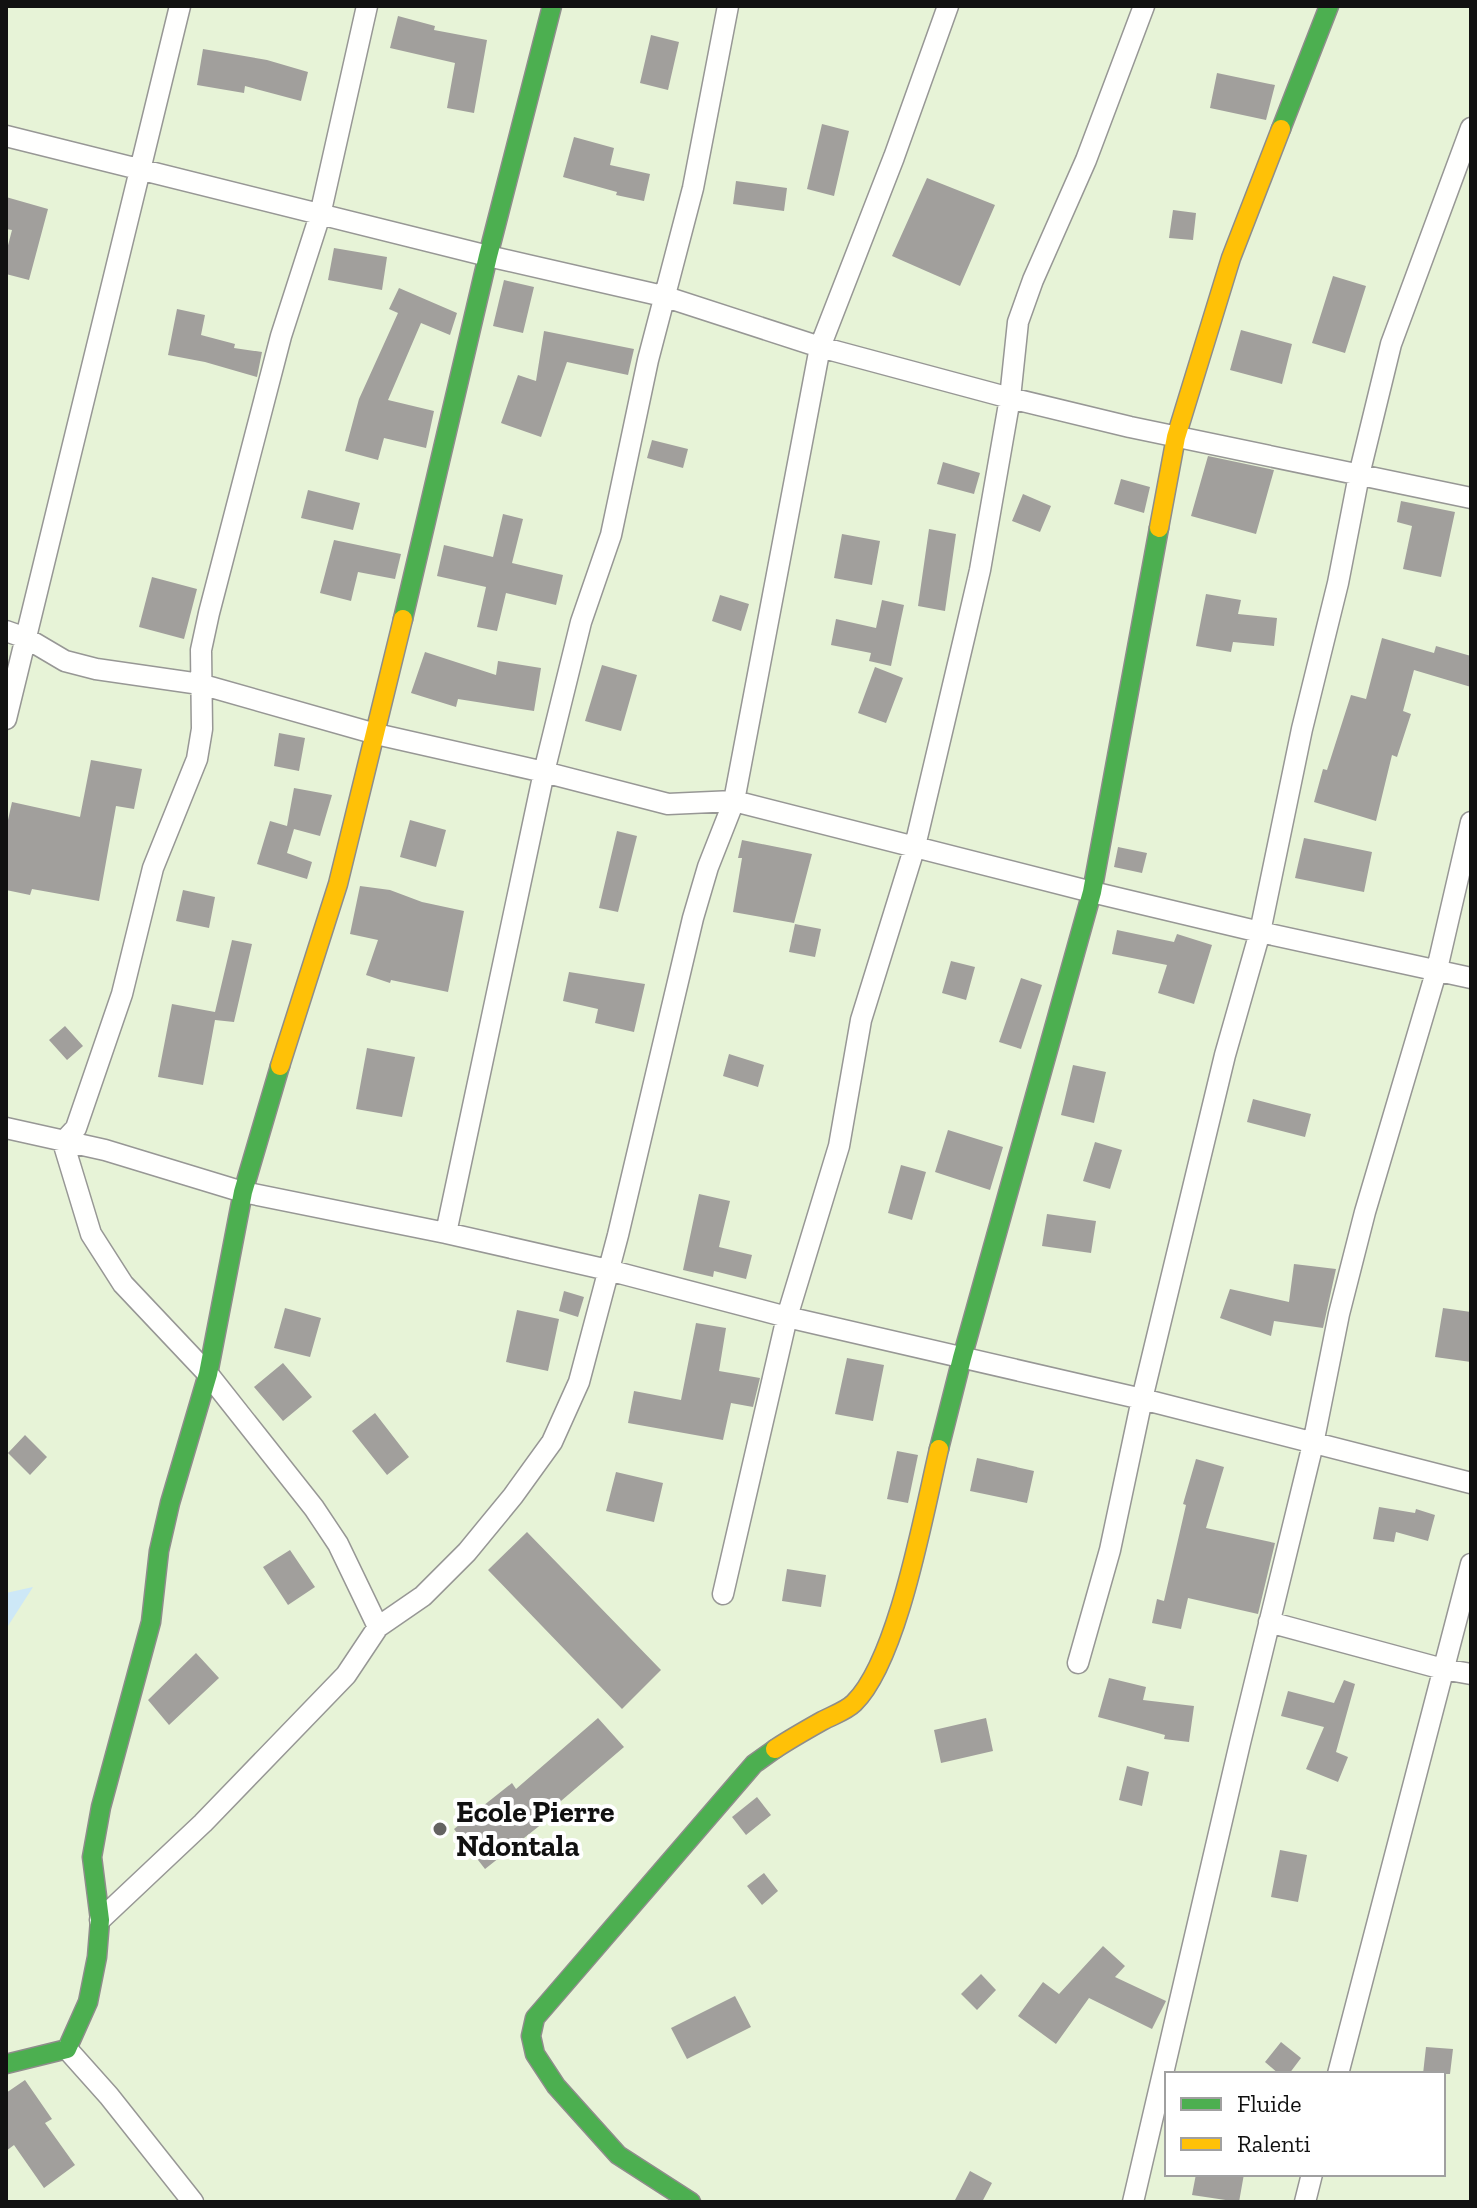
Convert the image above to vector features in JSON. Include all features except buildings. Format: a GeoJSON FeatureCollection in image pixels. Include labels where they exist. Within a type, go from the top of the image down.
{"type":"FeatureCollection","features":[{"type":"Feature","properties":{"kind":"street"},"geometry":{"type":"LineString","coordinates":[[6,719],[180,6]]}},
{"type":"Feature","properties":{"kind":"street"},"geometry":{"type":"LineString","coordinates":[[63,1142],[76,1128],[122,994],[153,868],[197,759],[202,729],[201,650],[206,626],[249,451],[281,336],[320,215],[367,6]]}},
{"type":"Feature","properties":{"kind":"street"},"geometry":{"type":"LineString","coordinates":[[67,2049],[88,2002],[97,1957],[100,1920],[92,1857],[101,1807],[151,1622],[159,1551],[208,1374],[243,1192],[297,1008],[329,919],[376,734],[488,256],[552,6]]}},
{"type":"Feature","properties":{"kind":"street"},"geometry":{"type":"LineString","coordinates":[[446,1233],[544,772],[581,622],[611,535],[663,296],[693,188],[728,6]]}},
{"type":"Feature","properties":{"kind":"street"},"geometry":{"type":"LineString","coordinates":[[100,1920],[203,1823],[346,1675],[378,1627],[423,1596],[467,1552],[552,1442],[579,1382],[693,918],[708,867],[734,801],[820,347],[894,157],[948,6]]}},
{"type":"Feature","properties":{"kind":"street"},"geometry":{"type":"LineString","coordinates":[[723,1594],[787,1317],[839,1146],[861,1020],[915,846],[980,570],[1010,398],[1018,322],[1033,280],[1086,160],[1144,6]]}},
{"type":"Feature","properties":{"kind":"street"},"geometry":{"type":"LineString","coordinates":[[691,2202],[618,2155],[556,2086],[535,2054],[531,2036],[535,2018],[754,1764],[796,1735],[852,1705],[871,1683],[884,1655],[906,1583],[962,1358],[1092,892],[1176,437],[1231,258],[1329,6]]}},
{"type":"Feature","properties":{"kind":"street"},"geometry":{"type":"LineString","coordinates":[[1078,1663],[1110,1550],[1142,1399],[1225,1055],[1260,932],[1302,729],[1391,344],[1471,128]]}},
{"type":"Feature","properties":{"kind":"street"},"geometry":{"type":"LineString","coordinates":[[6,136],[488,256],[663,296],[820,347],[1010,398],[1176,437],[1471,498]]}},
{"type":"Feature","properties":{"kind":"street"},"geometry":{"type":"LineString","coordinates":[[6,631],[26,638],[65,661],[130,675],[200,684],[376,734],[668,804],[734,801],[1092,892],[1471,978]]}},
{"type":"Feature","properties":{"kind":"street"},"geometry":{"type":"LineString","coordinates":[[1133,2202],[1313,1444],[1339,1314],[1365,1212],[1437,969],[1471,822]]}},
{"type":"Feature","properties":{"kind":"street"},"geometry":{"type":"LineString","coordinates":[[6,1128],[105,1150],[243,1192],[608,1270],[787,1317],[1142,1399],[1471,1483]]}},
{"type":"Feature","properties":{"kind":"street"},"geometry":{"type":"LineString","coordinates":[[63,1142],[91,1234],[123,1284],[208,1374],[314,1508],[338,1544],[378,1627]]}},
{"type":"Feature","properties":{"kind":"street"},"geometry":{"type":"LineString","coordinates":[[1339,2072],[1471,1564]]}},
{"type":"Feature","properties":{"kind":"street"},"geometry":{"type":"LineString","coordinates":[[1269,1622],[1471,1674]]}},
{"type":"Feature","properties":{"kind":"street"},"geometry":{"type":"LineString","coordinates":[[6,2064],[67,2049]]}},
{"type":"Feature","properties":{"kind":"street"},"geometry":{"type":"LineString","coordinates":[[67,2049],[109,2096],[193,2202]]}},
{"type":"Feature","properties":{"kind":"street"},"geometry":{"type":"LineString","coordinates":[[1305,2202],[1312,2176]]}},
{"type":"Feature","properties":{"kind":"green space"},"geometry":{"type":"Polygon","coordinates":[[[6,6],[1471,6],[1471,2202],[6,2202],[6,6]]]}},
{"type":"Feature","properties":{"kind":"water"},"geometry":{"type":"Polygon","coordinates":[[[33,1587],[6,1629],[6,1593],[33,1587]]]}},
{"type":"Feature","properties":{"kind":"traffic: fast"},"geometry":{"type":"LineString","coordinates":[[403,619],[488,256],[552,6]]}},
{"type":"Feature","properties":{"kind":"traffic: fast"},"geometry":{"type":"LineString","coordinates":[[1281,129],[1329,6]]}},
{"type":"Feature","properties":{"kind":"traffic: fast"},"geometry":{"type":"LineString","coordinates":[[939,1449],[1092,892],[1159,528]]}},
{"type":"Feature","properties":{"kind":"traffic: fast"},"geometry":{"type":"LineString","coordinates":[[6,2064],[67,2049],[88,2002],[100,1920],[92,1857],[101,1807],[151,1622],[159,1551],[208,1374],[243,1192],[280,1066]]}},
{"type":"Feature","properties":{"kind":"traffic: fast"},"geometry":{"type":"LineString","coordinates":[[691,2202],[618,2155],[556,2086],[535,2054],[531,2036],[535,2018],[754,1764],[775,1749]]}},
{"type":"Feature","properties":{"kind":"traffic: slow"},"geometry":{"type":"LineString","coordinates":[[1159,528],[1176,437],[1231,258],[1281,129]]}},
{"type":"Feature","properties":{"kind":"traffic: slow"},"geometry":{"type":"LineString","coordinates":[[280,1066],[338,884],[403,619]]}},
{"type":"Feature","properties":{"kind":"traffic: slow"},"geometry":{"type":"LineString","coordinates":[[775,1749],[851,1706],[870,1682],[884,1654],[907,1584],[939,1449]]}},
{"type":"Feature","properties":{"kind":"place","name":"Ecole Pierre Ndontala"},"geometry":{"type":"Point","coordinates":[440,1829]}}]}
